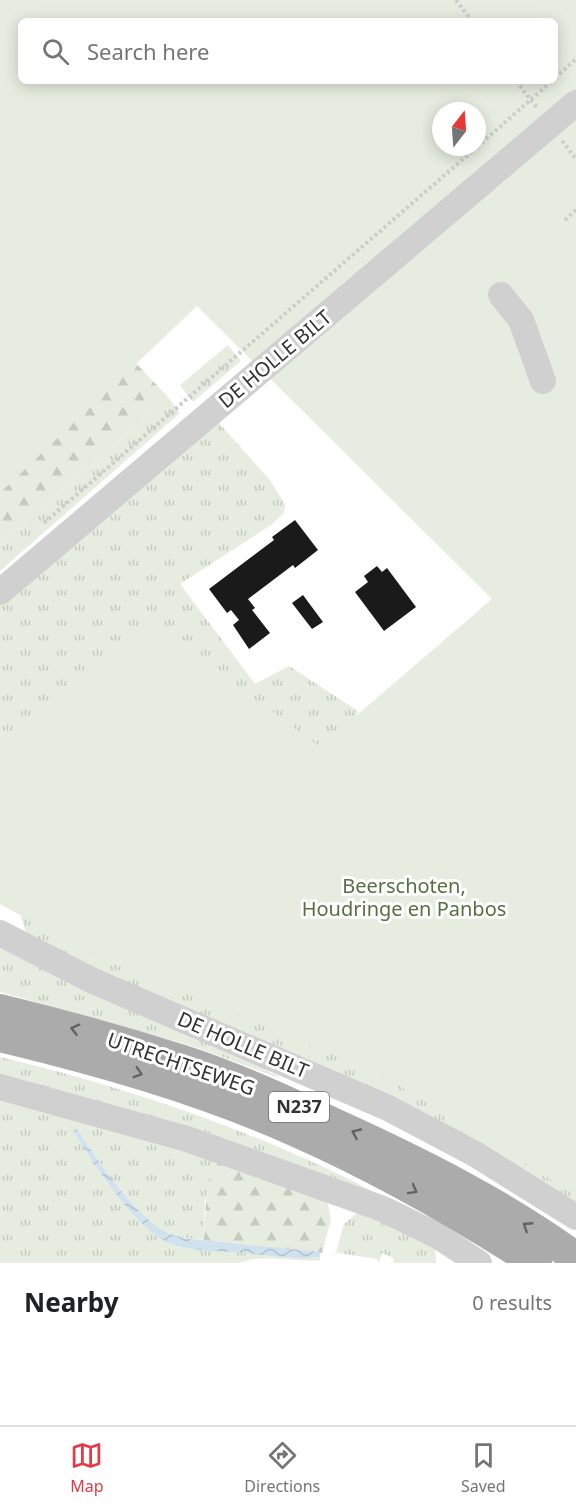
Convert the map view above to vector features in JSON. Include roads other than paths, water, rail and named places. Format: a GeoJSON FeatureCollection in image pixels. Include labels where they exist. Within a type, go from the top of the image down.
{"type":"FeatureCollection","features":[{"type":"Feature","properties":{"kind":"main road","name":"UTRECHTSEWEG"},"geometry":{"type":"LineString","coordinates":[[0,1010],[86,1032],[185,1062],[284,1100],[388,1148],[473,1194],[576,1258]]}},
{"type":"Feature","properties":{"kind":"main road","name":"UTRECHTSEWEG"},"geometry":{"type":"LineString","coordinates":[[0,1036],[135,1071],[232,1105],[294,1130],[388,1176],[464,1218],[536,1263]]}},
{"type":"Feature","properties":{"kind":"street","name":"DE HOLLE BILT"},"geometry":{"type":"LineString","coordinates":[[0,592],[576,103]]}},
{"type":"Feature","properties":{"kind":"street"},"geometry":{"type":"LineString","coordinates":[[501,295],[521,320],[543,381]]}},
{"type":"Feature","properties":{"kind":"street","name":"DE HOLLE BILT"},"geometry":{"type":"LineString","coordinates":[[0,933],[91,980],[388,1108],[475,1154],[576,1218]]}},
{"type":"Feature","properties":{"kind":"street"},"geometry":{"type":"LineString","coordinates":[[0,1087],[187,1139],[383,1209],[438,1236],[479,1263]]}},
{"type":"Feature","properties":{"kind":"water"},"geometry":{"type":"Polygon","coordinates":[[[77,1129],[129,1200],[141,1213],[166,1232],[184,1238],[320,1252],[320,1257],[290,1258],[201,1250],[177,1246],[162,1239],[147,1228],[119,1197],[73,1131],[77,1129]]]}},
{"type":"Feature","properties":{"kind":"park label","name":"Beerschoten, Houdringe en Panbos"},"geometry":{"type":"Point","coordinates":[404,898]}}]}
